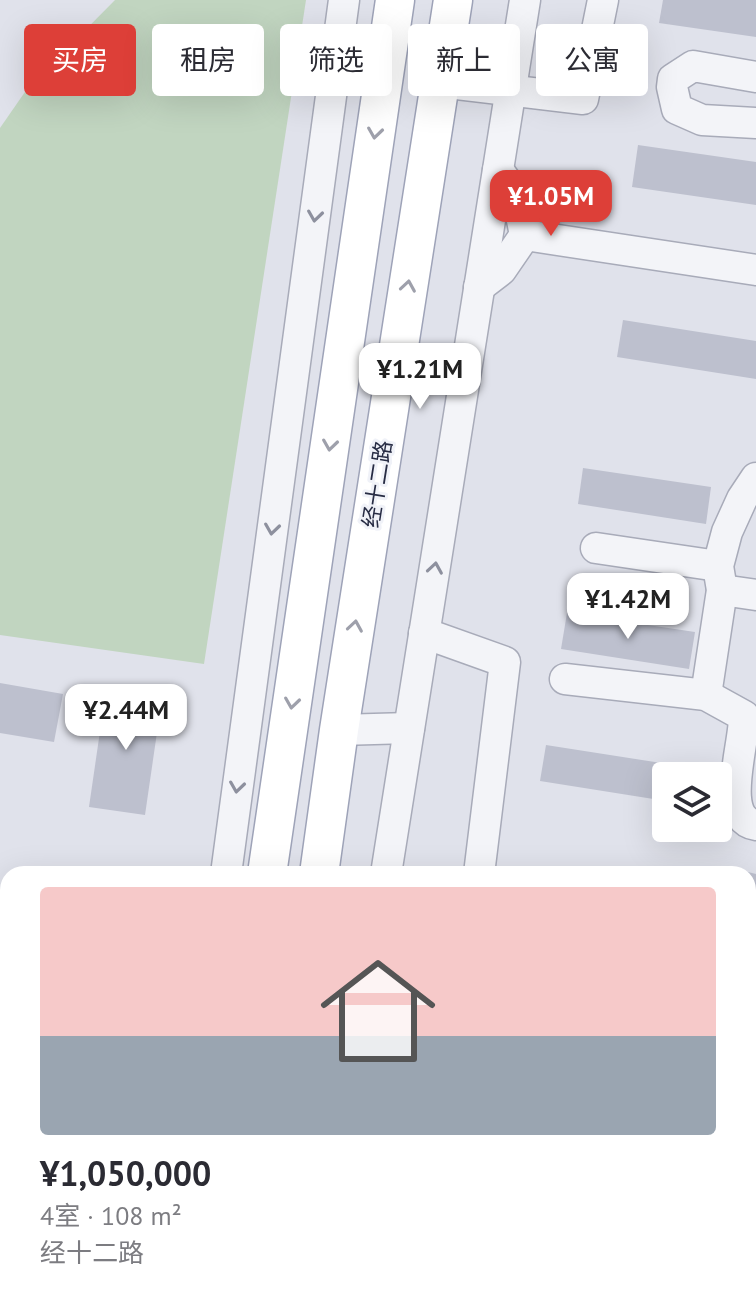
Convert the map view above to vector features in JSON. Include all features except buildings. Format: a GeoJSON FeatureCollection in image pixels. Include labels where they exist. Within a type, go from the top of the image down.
{"type":"FeatureCollection","features":[{"type":"Feature","properties":{"kind":"main road"},"geometry":{"type":"LineString","coordinates":[[268,866],[395,0]]}},
{"type":"Feature","properties":{"kind":"main road","name":"经十二路"},"geometry":{"type":"LineString","coordinates":[[449,24],[453,0]]}},
{"type":"Feature","properties":{"kind":"main road","name":"经十二路"},"geometry":{"type":"LineString","coordinates":[[320,866],[438,96]]}},
{"type":"Feature","properties":{"kind":"street"},"geometry":{"type":"LineString","coordinates":[[227,866],[344,0]]}},
{"type":"Feature","properties":{"kind":"street"},"geometry":{"type":"LineString","coordinates":[[520,31],[525,0]]}},
{"type":"Feature","properties":{"kind":"street"},"geometry":{"type":"LineString","coordinates":[[520,89],[583,99],[603,0]]}},
{"type":"Feature","properties":{"kind":"street"},"geometry":{"type":"LineString","coordinates":[[756,77],[693,66],[673,79],[672,87],[677,109],[702,120],[756,123]]}},
{"type":"Feature","properties":{"kind":"street"},"geometry":{"type":"LineString","coordinates":[[387,866],[510,96]]}},
{"type":"Feature","properties":{"kind":"street"},"geometry":{"type":"LineString","coordinates":[[479,287],[501,270],[525,235],[517,196],[498,170]]}},
{"type":"Feature","properties":{"kind":"street"},"geometry":{"type":"LineString","coordinates":[[525,235],[756,270]]}},
{"type":"Feature","properties":{"kind":"street"},"geometry":{"type":"LineString","coordinates":[[706,695],[727,532],[756,478]]}},
{"type":"Feature","properties":{"kind":"street"},"geometry":{"type":"LineString","coordinates":[[596,548],[720,578],[756,595]]}},
{"type":"Feature","properties":{"kind":"street"},"geometry":{"type":"LineString","coordinates":[[424,633],[505,662],[480,866]]}},
{"type":"Feature","properties":{"kind":"street"},"geometry":{"type":"LineString","coordinates":[[565,679],[706,695],[744,716],[750,723],[734,800],[738,814],[747,823],[756,825]]}},
{"type":"Feature","properties":{"kind":"street"},"geometry":{"type":"LineString","coordinates":[[339,730],[409,728]]}},
{"type":"Feature","properties":{"kind":"green space"},"geometry":{"type":"Polygon","coordinates":[[[115,0],[306,0],[302,24],[280,24],[280,96],[291,96],[204,664],[0,635],[0,128],[24,93],[24,96],[136,96],[136,24],[91,24],[115,0]]]}}]}
